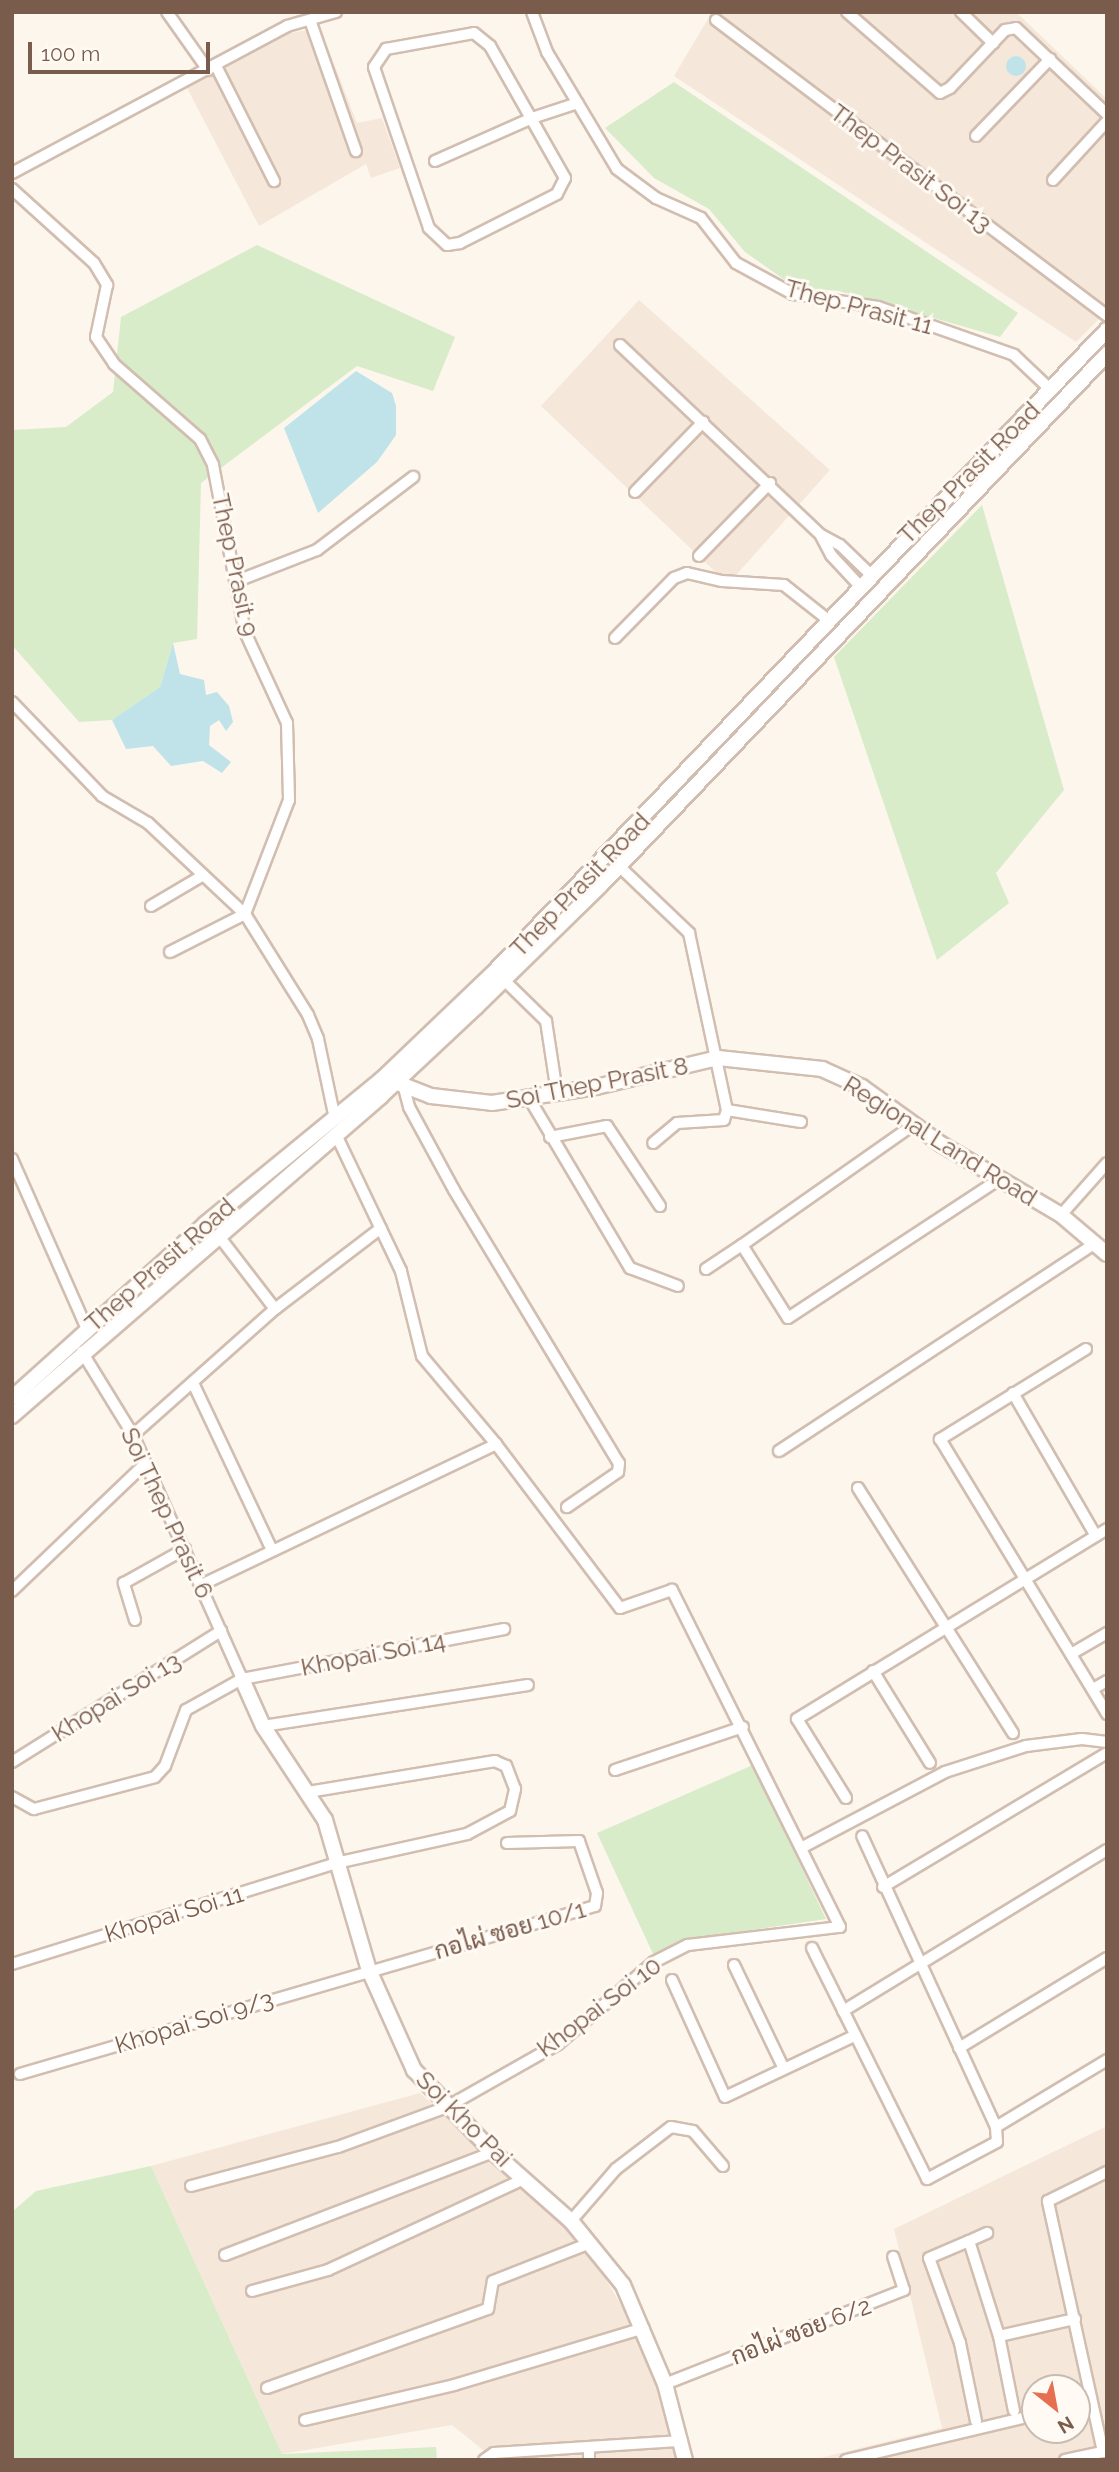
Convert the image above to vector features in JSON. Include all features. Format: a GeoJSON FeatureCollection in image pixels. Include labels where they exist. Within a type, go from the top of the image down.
{"type":"FeatureCollection","features":[{"type":"Feature","properties":{"kind":"main road","name":"Thep Prasit Road"},"geometry":{"type":"LineString","coordinates":[[12,1398],[86,1328],[335,1119],[394,1083],[610,856],[870,573],[1107,330]]}},
{"type":"Feature","properties":{"kind":"main road","name":"Thep Prasit Road"},"geometry":{"type":"LineString","coordinates":[[12,1416],[82,1352],[336,1135],[504,980],[619,866],[1107,354]]}},
{"type":"Feature","properties":{"kind":"main road","name":"Soi Thep Prasit 8"},"geometry":{"type":"LineString","coordinates":[[394,1083],[492,1103],[557,1093],[718,1058]]}},
{"type":"Feature","properties":{"kind":"main road","name":"Regional Land Road"},"geometry":{"type":"LineString","coordinates":[[718,1058],[822,1069],[862,1087],[913,1125],[998,1180],[1061,1215],[1107,1254]]}},
{"type":"Feature","properties":{"kind":"main road"},"geometry":{"type":"LineString","coordinates":[[82,1352],[86,1328]]}},
{"type":"Feature","properties":{"kind":"main road","name":"Soi Kho Pai"},"geometry":{"type":"LineString","coordinates":[[242,1679],[263,1726],[325,1820],[369,1970],[414,2070],[447,2107],[571,2221],[624,2285],[665,2384],[685,2460]]}},
{"type":"Feature","properties":{"kind":"street"},"geometry":{"type":"LineString","coordinates":[[167,12],[212,68],[274,181]]}},
{"type":"Feature","properties":{"kind":"street"},"geometry":{"type":"LineString","coordinates":[[12,173],[288,26],[336,12]]}},
{"type":"Feature","properties":{"kind":"street","name":"Thep Prasit 11"},"geometry":{"type":"LineString","coordinates":[[532,12],[547,52],[617,169],[656,198],[702,218],[736,263],[793,294],[878,307],[1014,355],[1051,390]]}},
{"type":"Feature","properties":{"kind":"street"},"geometry":{"type":"LineString","coordinates":[[847,12],[940,93],[950,88],[1005,30],[1016,28],[1107,114]]}},
{"type":"Feature","properties":{"kind":"street"},"geometry":{"type":"LineString","coordinates":[[961,12],[993,43]]}},
{"type":"Feature","properties":{"kind":"street"},"geometry":{"type":"LineString","coordinates":[[310,20],[356,151]]}},
{"type":"Feature","properties":{"kind":"street","name":"Thep Prasit Soi 13"},"geometry":{"type":"LineString","coordinates":[[716,20],[1107,316]]}},
{"type":"Feature","properties":{"kind":"street"},"geometry":{"type":"LineString","coordinates":[[474,33],[490,46],[532,118],[559,165],[564,186],[557,194],[460,243],[447,245],[429,228],[374,67],[376,60],[386,49],[474,33]]}},
{"type":"Feature","properties":{"kind":"street"},"geometry":{"type":"LineString","coordinates":[[976,136],[1050,59]]}},
{"type":"Feature","properties":{"kind":"street"},"geometry":{"type":"LineString","coordinates":[[435,161],[532,118],[578,103]]}},
{"type":"Feature","properties":{"kind":"street"},"geometry":{"type":"LineString","coordinates":[[1053,180],[1107,121]]}},
{"type":"Feature","properties":{"kind":"street","name":"Thep Prasit 9"},"geometry":{"type":"LineString","coordinates":[[12,189],[94,263],[107,285],[96,337],[114,364],[200,439],[213,465],[246,632],[287,723],[289,800],[245,914]]}},
{"type":"Feature","properties":{"kind":"street"},"geometry":{"type":"LineString","coordinates":[[620,345],[821,535],[840,545],[870,573]]}},
{"type":"Feature","properties":{"kind":"street"},"geometry":{"type":"LineString","coordinates":[[635,492],[703,422]]}},
{"type":"Feature","properties":{"kind":"street"},"geometry":{"type":"LineString","coordinates":[[237,580],[317,550],[413,477]]}},
{"type":"Feature","properties":{"kind":"street"},"geometry":{"type":"LineString","coordinates":[[699,556],[770,484]]}},
{"type":"Feature","properties":{"kind":"street"},"geometry":{"type":"LineString","coordinates":[[821,535],[831,555],[859,585]]}},
{"type":"Feature","properties":{"kind":"street"},"geometry":{"type":"LineString","coordinates":[[615,638],[674,578],[687,573],[722,581],[784,585],[827,619]]}},
{"type":"Feature","properties":{"kind":"street"},"geometry":{"type":"LineString","coordinates":[[12,702],[102,796],[148,823],[245,914],[318,1040],[335,1119]]}},
{"type":"Feature","properties":{"kind":"street"},"geometry":{"type":"LineString","coordinates":[[619,866],[689,933],[718,1058],[727,1110],[724,1120],[677,1123],[663,1130],[653,1143]]}},
{"type":"Feature","properties":{"kind":"street"},"geometry":{"type":"LineString","coordinates":[[151,906],[202,876]]}},
{"type":"Feature","properties":{"kind":"street"},"geometry":{"type":"LineString","coordinates":[[170,952],[245,914]]}},
{"type":"Feature","properties":{"kind":"street"},"geometry":{"type":"LineString","coordinates":[[504,980],[546,1021],[557,1093]]}},
{"type":"Feature","properties":{"kind":"street"},"geometry":{"type":"LineString","coordinates":[[394,1083],[454,1190],[619,1463],[618,1472],[567,1507]]}},
{"type":"Feature","properties":{"kind":"street"},"geometry":{"type":"LineString","coordinates":[[529,1098],[629,1268],[678,1286]]}},
{"type":"Feature","properties":{"kind":"street"},"geometry":{"type":"LineString","coordinates":[[727,1110],[801,1122]]}},
{"type":"Feature","properties":{"kind":"street"},"geometry":{"type":"LineString","coordinates":[[706,1269],[913,1125]]}},
{"type":"Feature","properties":{"kind":"street"},"geometry":{"type":"LineString","coordinates":[[550,1137],[607,1126],[660,1206]]}},
{"type":"Feature","properties":{"kind":"street"},"geometry":{"type":"LineString","coordinates":[[336,1135],[401,1271],[422,1356],[496,1444],[620,1608],[672,1590],[802,1848],[945,1772],[1026,1746],[1083,1739],[1107,1742]]}},
{"type":"Feature","properties":{"kind":"street"},"geometry":{"type":"LineString","coordinates":[[12,1159],[86,1328]]}},
{"type":"Feature","properties":{"kind":"street"},"geometry":{"type":"LineString","coordinates":[[1061,1215],[1107,1163]]}},
{"type":"Feature","properties":{"kind":"street"},"geometry":{"type":"LineString","coordinates":[[742,1245],[788,1318],[998,1180]]}},
{"type":"Feature","properties":{"kind":"street"},"geometry":{"type":"LineString","coordinates":[[133,1435],[275,1309],[380,1228]]}},
{"type":"Feature","properties":{"kind":"street"},"geometry":{"type":"LineString","coordinates":[[218,1235],[275,1309]]}},
{"type":"Feature","properties":{"kind":"street"},"geometry":{"type":"LineString","coordinates":[[779,1451],[1096,1243]]}},
{"type":"Feature","properties":{"kind":"street"},"geometry":{"type":"LineString","coordinates":[[1086,1349],[940,1439],[1107,1714]]}},
{"type":"Feature","properties":{"kind":"street","name":"Soi Thep Prasit 6"},"geometry":{"type":"LineString","coordinates":[[82,1352],[133,1435],[242,1679]]}},
{"type":"Feature","properties":{"kind":"street"},"geometry":{"type":"LineString","coordinates":[[192,1384],[272,1550]]}},
{"type":"Feature","properties":{"kind":"street"},"geometry":{"type":"LineString","coordinates":[[1013,1393],[1096,1536]]}},
{"type":"Feature","properties":{"kind":"street"},"geometry":{"type":"LineString","coordinates":[[201,1584],[496,1444]]}},
{"type":"Feature","properties":{"kind":"street"},"geometry":{"type":"LineString","coordinates":[[12,1591],[146,1463]]}},
{"type":"Feature","properties":{"kind":"street"},"geometry":{"type":"LineString","coordinates":[[858,1488],[1013,1733]]}},
{"type":"Feature","properties":{"kind":"street"},"geometry":{"type":"LineString","coordinates":[[846,1798],[797,1719],[944,1625],[1027,1580],[1107,1529]]}},
{"type":"Feature","properties":{"kind":"street"},"geometry":{"type":"LineString","coordinates":[[135,1620],[124,1583],[185,1549]]}},
{"type":"Feature","properties":{"kind":"street","name":"Khopai Soi 14"},"geometry":{"type":"LineString","coordinates":[[12,1797],[34,1808],[155,1777],[165,1766],[186,1710],[242,1679],[504,1629]]}},
{"type":"Feature","properties":{"kind":"street","name":"Khopai Soi 13"},"geometry":{"type":"LineString","coordinates":[[12,1762],[221,1631]]}},
{"type":"Feature","properties":{"kind":"street"},"geometry":{"type":"LineString","coordinates":[[1071,1654],[1107,1633]]}},
{"type":"Feature","properties":{"kind":"street"},"geometry":{"type":"LineString","coordinates":[[873,1671],[930,1763]]}},
{"type":"Feature","properties":{"kind":"street"},"geometry":{"type":"LineString","coordinates":[[1093,1689],[1107,1681]]}},
{"type":"Feature","properties":{"kind":"street"},"geometry":{"type":"LineString","coordinates":[[263,1726],[528,1685]]}},
{"type":"Feature","properties":{"kind":"street"},"geometry":{"type":"LineString","coordinates":[[615,1770],[743,1727]]}},
{"type":"Feature","properties":{"kind":"street"},"geometry":{"type":"LineString","coordinates":[[883,1887],[1107,1753]]}},
{"type":"Feature","properties":{"kind":"street","name":"Khopai Soi 11"},"geometry":{"type":"LineString","coordinates":[[12,1964],[336,1863],[452,1839],[497,1820],[510,1811],[515,1789],[506,1766],[495,1761],[307,1792]]}},
{"type":"Feature","properties":{"kind":"street"},"geometry":{"type":"LineString","coordinates":[[812,1948],[927,2179],[998,2142],[996,2127],[918,1965],[862,1836]]}},
{"type":"Feature","properties":{"kind":"street","name":"กอไผ่ ซอย 10/1"},"geometry":{"type":"LineString","coordinates":[[369,1970],[596,1906],[597,1893],[579,1840],[507,1843]]}},
{"type":"Feature","properties":{"kind":"street","name":"Khopai Soi 10"},"geometry":{"type":"LineString","coordinates":[[447,2107],[558,2044],[654,1962],[688,1945],[840,1927],[802,1848]]}},
{"type":"Feature","properties":{"kind":"street"},"geometry":{"type":"LineString","coordinates":[[843,2011],[1107,1850]]}},
{"type":"Feature","properties":{"kind":"street"},"geometry":{"type":"LineString","coordinates":[[959,2048],[1107,1958]]}},
{"type":"Feature","properties":{"kind":"street"},"geometry":{"type":"LineString","coordinates":[[734,1965],[783,2067]]}},
{"type":"Feature","properties":{"kind":"street","name":"Khopai Soi 9/3"},"geometry":{"type":"LineString","coordinates":[[20,2074],[369,1970]]}},
{"type":"Feature","properties":{"kind":"street"},"geometry":{"type":"LineString","coordinates":[[672,1980],[725,2097],[783,2067],[854,2036]]}},
{"type":"Feature","properties":{"kind":"street"},"geometry":{"type":"LineString","coordinates":[[996,2127],[1107,2060]]}},
{"type":"Feature","properties":{"kind":"street"},"geometry":{"type":"LineString","coordinates":[[191,2186],[338,2147],[447,2107]]}},
{"type":"Feature","properties":{"kind":"street"},"geometry":{"type":"LineString","coordinates":[[571,2221],[616,2169],[671,2127],[684,2126],[693,2131],[723,2166]]}},
{"type":"Feature","properties":{"kind":"street"},"geometry":{"type":"LineString","coordinates":[[225,2255],[494,2152]]}},
{"type":"Feature","properties":{"kind":"street"},"geometry":{"type":"LineString","coordinates":[[1069,2459],[1105,2452],[1048,2201],[1107,2172]]}},
{"type":"Feature","properties":{"kind":"street"},"geometry":{"type":"LineString","coordinates":[[252,2291],[328,2270],[524,2179]]}},
{"type":"Feature","properties":{"kind":"street"},"geometry":{"type":"LineString","coordinates":[[976,2421],[960,2343],[929,2258],[987,2233]]}},
{"type":"Feature","properties":{"kind":"street"},"geometry":{"type":"LineString","coordinates":[[969,2241],[999,2336],[1014,2411]]}},
{"type":"Feature","properties":{"kind":"street"},"geometry":{"type":"LineString","coordinates":[[267,2388],[488,2309],[493,2281],[590,2243]]}},
{"type":"Feature","properties":{"kind":"street","name":"กอไผ่ ซอย 6/2"},"geometry":{"type":"LineString","coordinates":[[665,2384],[904,2290],[893,2257]]}},
{"type":"Feature","properties":{"kind":"street"},"geometry":{"type":"LineString","coordinates":[[999,2336],[1075,2319]]}},
{"type":"Feature","properties":{"kind":"street"},"geometry":{"type":"LineString","coordinates":[[305,2420],[454,2385],[644,2328]]}},
{"type":"Feature","properties":{"kind":"street"},"geometry":{"type":"LineString","coordinates":[[846,2460],[1021,2418]]}},
{"type":"Feature","properties":{"kind":"street"},"geometry":{"type":"LineString","coordinates":[[484,2460],[494,2453],[682,2441]]}},
{"type":"Feature","properties":{"kind":"street"},"geometry":{"type":"LineString","coordinates":[[589,2448],[589,2460]]}},
{"type":"Feature","properties":{"kind":"shaded area"},"geometry":{"type":"Polygon","coordinates":[[[712,12],[1016,12],[1107,99],[1107,311],[1076,342],[674,76],[712,12]]]}},
{"type":"Feature","properties":{"kind":"shaded area"},"geometry":{"type":"Polygon","coordinates":[[[320,28],[357,123],[382,118],[400,168],[371,178],[366,164],[259,226],[187,88],[290,33],[320,28]]]}},
{"type":"Feature","properties":{"kind":"shaded area"},"geometry":{"type":"Polygon","coordinates":[[[639,300],[830,470],[728,584],[541,406],[639,300]]]}},
{"type":"Feature","properties":{"kind":"shaded area"},"geometry":{"type":"Polygon","coordinates":[[[420,2093],[588,2249],[631,2322],[673,2431],[676,2460],[484,2460],[483,2450],[452,2425],[282,2454],[151,2166],[420,2093]]]}},
{"type":"Feature","properties":{"kind":"shaded area"},"geometry":{"type":"Polygon","coordinates":[[[1107,2126],[1107,2460],[812,2460],[942,2428],[894,2229],[1107,2126]]]}},
{"type":"Feature","properties":{"kind":"green space"},"geometry":{"type":"Polygon","coordinates":[[[674,82],[1018,313],[1000,337],[839,291],[795,287],[745,252],[709,209],[654,178],[605,128],[674,82]]]}},
{"type":"Feature","properties":{"kind":"green space"},"geometry":{"type":"Polygon","coordinates":[[[257,245],[455,337],[433,391],[357,366],[201,483],[197,639],[173,643],[160,687],[112,720],[79,722],[12,645],[12,430],[66,427],[113,392],[121,317],[257,245]]]}},
{"type":"Feature","properties":{"kind":"green space"},"geometry":{"type":"Polygon","coordinates":[[[982,505],[1064,790],[996,873],[1009,903],[937,960],[834,657],[982,505]]]}},
{"type":"Feature","properties":{"kind":"green space"},"geometry":{"type":"Polygon","coordinates":[[[753,1765],[826,1919],[686,1940],[654,1956],[597,1833],[753,1765]]]}},
{"type":"Feature","properties":{"kind":"green space"},"geometry":{"type":"Polygon","coordinates":[[[151,2166],[282,2454],[436,2447],[437,2460],[12,2460],[12,2212],[36,2191],[151,2166]]]}},
{"type":"Feature","properties":{"kind":"water"},"geometry":{"type":"Polygon","coordinates":[[[1016,56],[1023,59],[1026,66],[1023,73],[1016,76],[1009,73],[1006,66],[1009,59],[1016,56]]]}},
{"type":"Feature","properties":{"kind":"water"},"geometry":{"type":"Polygon","coordinates":[[[356,371],[392,393],[396,406],[396,435],[377,462],[318,513],[284,428],[356,371]]]}},
{"type":"Feature","properties":{"kind":"water"},"geometry":{"type":"Polygon","coordinates":[[[173,643],[180,674],[204,680],[206,695],[217,692],[229,706],[233,722],[226,731],[219,720],[210,726],[209,745],[231,762],[222,773],[203,761],[171,766],[153,746],[126,749],[112,720],[160,687],[173,643]]]}}]}
